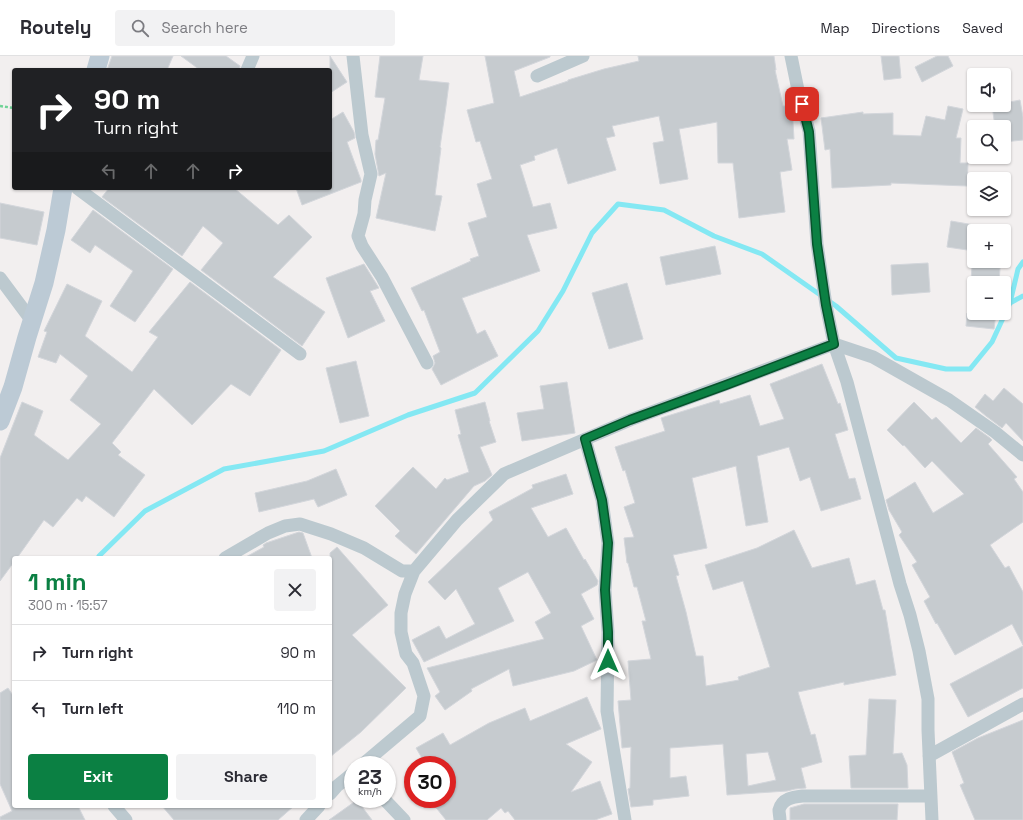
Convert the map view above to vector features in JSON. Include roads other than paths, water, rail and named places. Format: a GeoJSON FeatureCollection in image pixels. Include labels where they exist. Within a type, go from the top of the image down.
{"type":"FeatureCollection","features":[{"type":"Feature","properties":{"kind":"street"},"geometry":{"type":"LineString","coordinates":[[97,68],[100,56]]}},
{"type":"Feature","properties":{"kind":"street"},"geometry":{"type":"LineString","coordinates":[[248,68],[253,56]]}},
{"type":"Feature","properties":{"kind":"street"},"geometry":{"type":"LineString","coordinates":[[353,56],[362,135],[370,174],[364,214],[358,236],[362,246],[382,277],[427,363]]}},
{"type":"Feature","properties":{"kind":"street"},"geometry":{"type":"LineString","coordinates":[[537,76],[583,56]]}},
{"type":"Feature","properties":{"kind":"street"},"geometry":{"type":"LineString","coordinates":[[791,56],[809,132],[817,244],[826,305],[834,344],[847,382],[900,584],[910,615],[919,651],[928,699],[930,796],[932,820]]}},
{"type":"Feature","properties":{"kind":"street"},"geometry":{"type":"LineString","coordinates":[[0,422],[13,387],[44,283],[64,190]]}},
{"type":"Feature","properties":{"kind":"street"},"geometry":{"type":"LineString","coordinates":[[80,190],[300,354]]}},
{"type":"Feature","properties":{"kind":"street"},"geometry":{"type":"LineString","coordinates":[[0,278],[32,321]]}},
{"type":"Feature","properties":{"kind":"street"},"geometry":{"type":"LineString","coordinates":[[373,756],[420,716],[424,696],[413,663],[406,654],[401,632],[401,614],[405,594],[414,571],[457,520],[504,474],[630,420],[834,344],[873,358],[937,392],[995,432],[1023,455]]}},
{"type":"Feature","properties":{"kind":"street"},"geometry":{"type":"LineString","coordinates":[[585,439],[602,500],[608,543],[605,590],[608,632],[606,711],[625,820]]}},
{"type":"Feature","properties":{"kind":"street"},"geometry":{"type":"LineString","coordinates":[[228,556],[268,533],[285,526],[300,524],[331,534],[364,548],[402,571],[414,571]]}},
{"type":"Feature","properties":{"kind":"street"},"geometry":{"type":"LineString","coordinates":[[929,756],[1023,704]]}},
{"type":"Feature","properties":{"kind":"street"},"geometry":{"type":"LineString","coordinates":[[332,792],[344,780]]}},
{"type":"Feature","properties":{"kind":"street"},"geometry":{"type":"LineString","coordinates":[[780,820],[779,810],[784,802],[791,798],[803,796],[930,796]]}},
{"type":"Feature","properties":{"kind":"street"},"geometry":{"type":"LineString","coordinates":[[116,808],[126,820]]}},
{"type":"Feature","properties":{"kind":"street"},"geometry":{"type":"LineString","coordinates":[[306,820],[317,808]]}},
{"type":"Feature","properties":{"kind":"street"},"geometry":{"type":"LineString","coordinates":[[393,808],[404,820]]}},
{"type":"Feature","properties":{"kind":"waterway"},"geometry":{"type":"LineString","coordinates":[[99,556],[145,511],[224,469],[324,451],[408,415],[475,393],[538,331],[563,291],[592,233],[618,204],[664,210],[714,236],[762,254],[836,306],[896,358],[946,369],[970,369],[992,342],[1010,303],[1018,269],[1023,262]]}},
{"type":"Feature","properties":{"kind":"waterway"},"geometry":{"type":"LineString","coordinates":[[1011,302],[1023,296]]}}]}
